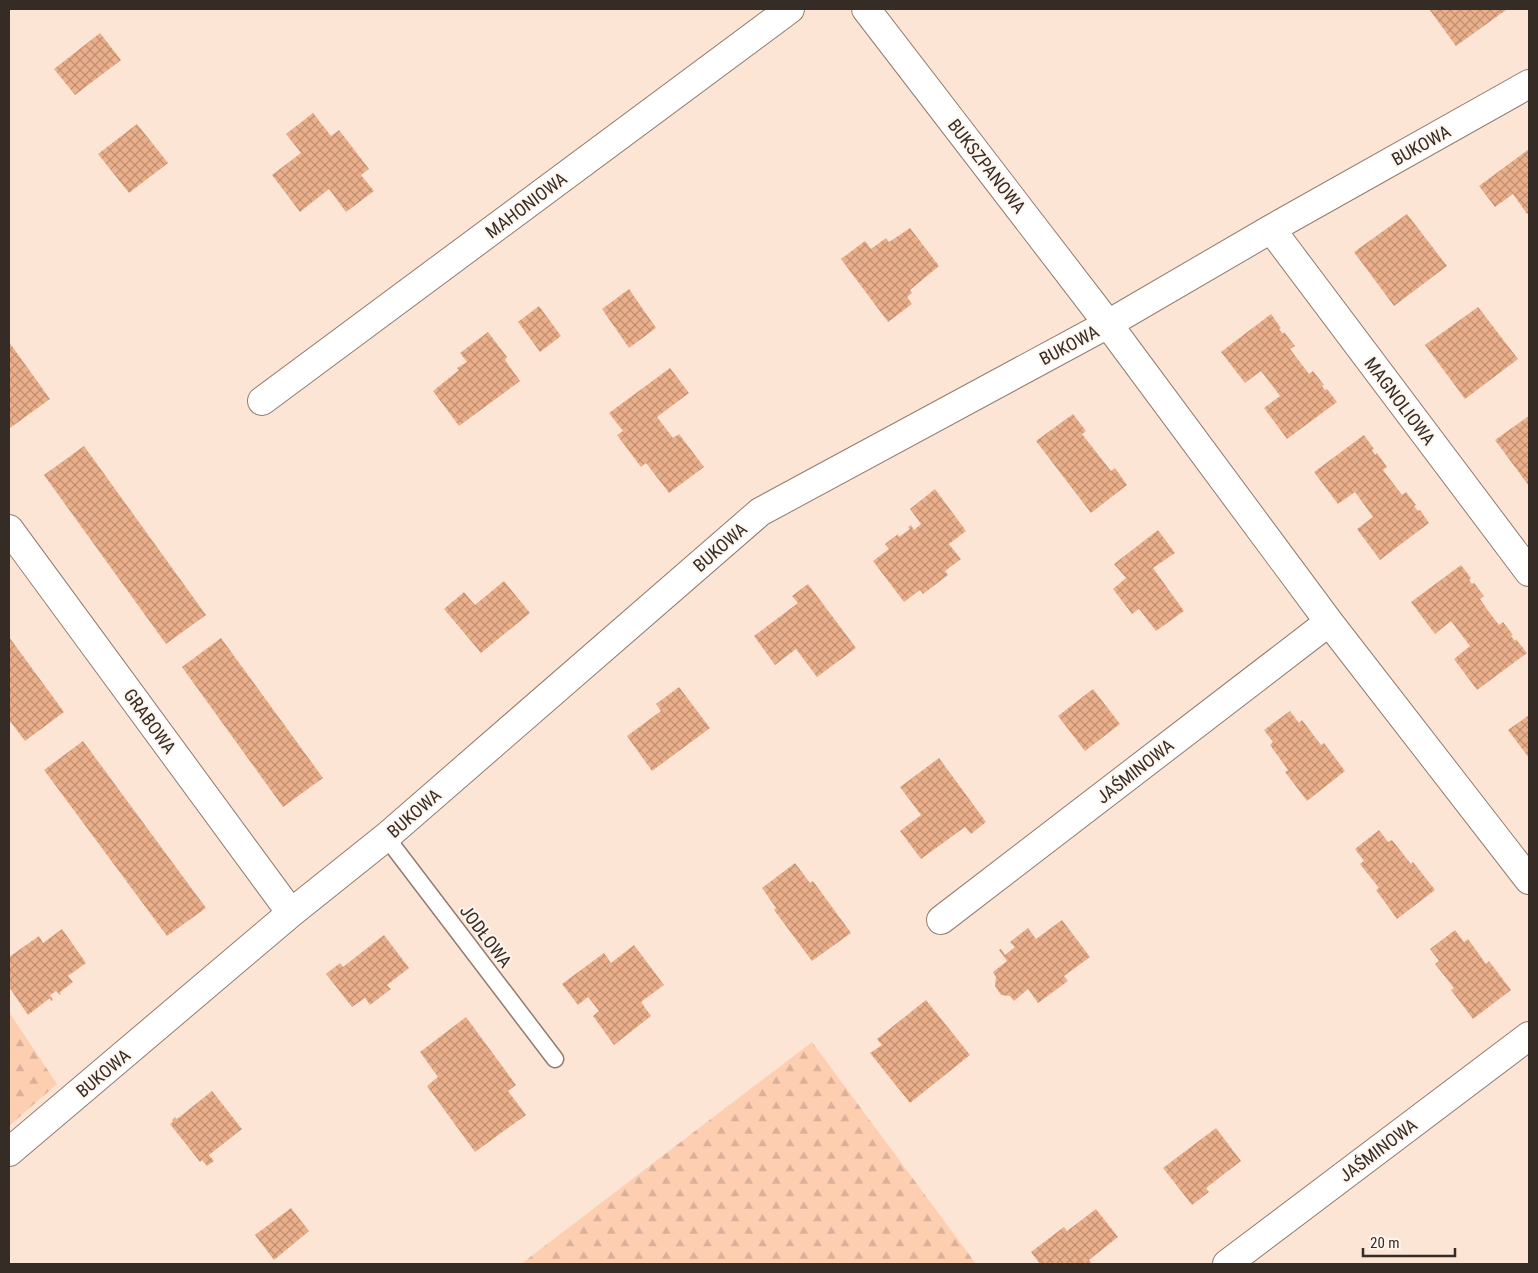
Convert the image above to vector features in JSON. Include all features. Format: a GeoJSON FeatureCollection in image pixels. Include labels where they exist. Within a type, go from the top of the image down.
{"type":"FeatureCollection","features":[{"type":"Feature","properties":{"kind":"street","name":"MAHONIOWA"},"geometry":{"type":"LineString","coordinates":[[262,401],[790,9]]}},
{"type":"Feature","properties":{"kind":"street","name":"BUKSZPANOWA"},"geometry":{"type":"LineString","coordinates":[[866,9],[1108,324]]}},
{"type":"Feature","properties":{"kind":"street","name":"BUKOWA"},"geometry":{"type":"LineString","coordinates":[[9,1152],[291,913],[386,837],[760,512],[1108,324],[1271,229],[1529,84]]}},
{"type":"Feature","properties":{"kind":"street","name":"MAGNOLIOWA"},"geometry":{"type":"LineString","coordinates":[[1271,229],[1529,572]]}},
{"type":"Feature","properties":{"kind":"street"},"geometry":{"type":"LineString","coordinates":[[1108,324],[1329,622],[1529,880]]}},
{"type":"Feature","properties":{"kind":"street","name":"GRABOWA"},"geometry":{"type":"LineString","coordinates":[[9,529],[291,913]]}},
{"type":"Feature","properties":{"kind":"street","name":"JAŚMINOWA"},"geometry":{"type":"LineString","coordinates":[[941,920],[1329,622]]}},
{"type":"Feature","properties":{"kind":"street","name":"JAŚMINOWA"},"geometry":{"type":"LineString","coordinates":[[1227,1264],[1529,1036]]}},
{"type":"Feature","properties":{"kind":"lane","name":"JODŁOWA"},"geometry":{"type":"LineString","coordinates":[[386,837],[555,1058]]}},
{"type":"Feature","properties":{"kind":"green space"},"geometry":{"type":"Polygon","coordinates":[[[9,1012],[57,1084],[9,1126],[9,1012]]]}},
{"type":"Feature","properties":{"kind":"green space"},"geometry":{"type":"Polygon","coordinates":[[[812,1042],[976,1264],[521,1264],[812,1042]]]}},
{"type":"Feature","properties":{"kind":"building"},"geometry":{"type":"Polygon","coordinates":[[[1429,9],[1505,9],[1506,10],[1456,46],[1429,9]]]}},
{"type":"Feature","properties":{"kind":"building"},"geometry":{"type":"Polygon","coordinates":[[[100,33],[121,60],[75,95],[54,69],[100,33]]]}},
{"type":"Feature","properties":{"kind":"building"},"geometry":{"type":"Polygon","coordinates":[[[313,113],[331,136],[339,130],[369,169],[361,175],[374,191],[346,212],[329,189],[300,212],[272,175],[301,153],[286,134],[313,113]]]}},
{"type":"Feature","properties":{"kind":"building"},"geometry":{"type":"Polygon","coordinates":[[[137,124],[168,163],[129,193],[98,154],[137,124]]]}},
{"type":"Feature","properties":{"kind":"building"},"geometry":{"type":"Polygon","coordinates":[[[1529,149],[1529,212],[1527,214],[1513,194],[1495,207],[1479,186],[1529,149]]]}},
{"type":"Feature","properties":{"kind":"building"},"geometry":{"type":"Polygon","coordinates":[[[1407,214],[1447,266],[1394,306],[1354,252],[1407,214]]]}},
{"type":"Feature","properties":{"kind":"building"},"geometry":{"type":"Polygon","coordinates":[[[910,228],[939,266],[910,290],[912,293],[907,297],[912,304],[888,322],[841,259],[865,241],[871,249],[886,238],[889,242],[910,228]]]}},
{"type":"Feature","properties":{"kind":"building"},"geometry":{"type":"Polygon","coordinates":[[[629,289],[656,328],[629,348],[602,309],[629,289]]]}},
{"type":"Feature","properties":{"kind":"building"},"geometry":{"type":"Polygon","coordinates":[[[539,306],[561,336],[540,352],[518,322],[539,306]]]}},
{"type":"Feature","properties":{"kind":"building"},"geometry":{"type":"Polygon","coordinates":[[[1478,307],[1518,359],[1465,399],[1425,345],[1478,307]]]}},
{"type":"Feature","properties":{"kind":"building"},"geometry":{"type":"Polygon","coordinates":[[[1271,314],[1281,328],[1279,329],[1283,334],[1284,332],[1295,346],[1290,349],[1309,374],[1313,371],[1324,385],[1322,386],[1325,390],[1327,389],[1337,402],[1287,439],[1264,408],[1280,396],[1261,371],[1245,383],[1221,352],[1271,314]]]}},
{"type":"Feature","properties":{"kind":"building"},"geometry":{"type":"Polygon","coordinates":[[[488,332],[507,357],[505,360],[520,381],[459,426],[433,391],[459,370],[457,368],[467,362],[460,353],[488,332]]]}},
{"type":"Feature","properties":{"kind":"building"},"geometry":{"type":"Polygon","coordinates":[[[9,342],[50,399],[10,428],[9,426],[9,342]]]}},
{"type":"Feature","properties":{"kind":"building"},"geometry":{"type":"Polygon","coordinates":[[[670,368],[689,393],[657,417],[673,438],[679,434],[704,467],[669,493],[646,463],[641,467],[617,435],[623,431],[609,413],[670,368]]]}},
{"type":"Feature","properties":{"kind":"building"},"geometry":{"type":"Polygon","coordinates":[[[1073,414],[1086,431],[1082,434],[1111,471],[1115,468],[1127,485],[1091,513],[1036,441],[1073,414]]]}},
{"type":"Feature","properties":{"kind":"building"},"geometry":{"type":"Polygon","coordinates":[[[1529,416],[1529,486],[1495,440],[1529,416]]]}},
{"type":"Feature","properties":{"kind":"building"},"geometry":{"type":"Polygon","coordinates":[[[1364,435],[1374,449],[1372,450],[1375,455],[1377,453],[1387,467],[1383,470],[1402,495],[1406,492],[1416,505],[1414,506],[1418,511],[1420,510],[1429,523],[1380,560],[1357,529],[1373,517],[1355,492],[1338,504],[1314,472],[1364,435]]]}},
{"type":"Feature","properties":{"kind":"building"},"geometry":{"type":"Polygon","coordinates":[[[84,446],[206,615],[166,644],[44,475],[84,446]]]}},
{"type":"Feature","properties":{"kind":"building"},"geometry":{"type":"Polygon","coordinates":[[[935,489],[966,531],[949,544],[961,559],[945,571],[948,575],[923,594],[920,590],[904,602],[873,561],[889,549],[885,544],[898,534],[899,537],[910,529],[908,527],[911,525],[914,530],[921,524],[910,509],[935,489]]]}},
{"type":"Feature","properties":{"kind":"building"},"geometry":{"type":"Polygon","coordinates":[[[1158,530],[1175,553],[1153,568],[1184,611],[1156,631],[1139,609],[1132,614],[1113,589],[1126,578],[1114,564],[1158,530]]]}},
{"type":"Feature","properties":{"kind":"building"},"geometry":{"type":"Polygon","coordinates":[[[1461,565],[1471,578],[1469,580],[1472,584],[1474,583],[1484,596],[1480,599],[1489,612],[1499,625],[1503,622],[1513,635],[1511,636],[1515,641],[1516,639],[1527,653],[1477,690],[1454,659],[1470,646],[1451,621],[1435,634],[1411,602],[1461,565]]]}},
{"type":"Feature","properties":{"kind":"building"},"geometry":{"type":"Polygon","coordinates":[[[504,581],[530,613],[481,653],[444,609],[464,592],[475,605],[504,581]]]}},
{"type":"Feature","properties":{"kind":"building"},"geometry":{"type":"Polygon","coordinates":[[[808,584],[856,648],[817,677],[796,649],[775,665],[754,636],[798,603],[792,596],[808,584]]]}},
{"type":"Feature","properties":{"kind":"building"},"geometry":{"type":"Polygon","coordinates":[[[9,637],[64,712],[25,741],[9,720],[9,637]]]}},
{"type":"Feature","properties":{"kind":"building"},"geometry":{"type":"Polygon","coordinates":[[[221,638],[323,778],[283,807],[182,667],[221,638]]]}},
{"type":"Feature","properties":{"kind":"building"},"geometry":{"type":"Polygon","coordinates":[[[679,687],[710,728],[652,771],[627,736],[661,711],[656,704],[679,687]]]}},
{"type":"Feature","properties":{"kind":"building"},"geometry":{"type":"Polygon","coordinates":[[[1093,689],[1120,724],[1085,751],[1058,716],[1093,689]]]}},
{"type":"Feature","properties":{"kind":"building"},"geometry":{"type":"Polygon","coordinates":[[[1290,711],[1299,723],[1302,720],[1321,745],[1324,743],[1345,771],[1307,801],[1285,772],[1288,770],[1270,745],[1273,742],[1264,730],[1290,711]]]}},
{"type":"Feature","properties":{"kind":"building"},"geometry":{"type":"Polygon","coordinates":[[[1529,715],[1529,758],[1508,730],[1529,715]]]}},
{"type":"Feature","properties":{"kind":"building"},"geometry":{"type":"Polygon","coordinates":[[[83,741],[206,908],[167,936],[44,770],[83,741]]]}},
{"type":"Feature","properties":{"kind":"building"},"geometry":{"type":"Polygon","coordinates":[[[939,758],[986,822],[971,834],[965,827],[921,859],[900,831],[921,815],[900,787],[939,758]]]}},
{"type":"Feature","properties":{"kind":"building"},"geometry":{"type":"Polygon","coordinates":[[[1379,830],[1388,842],[1392,840],[1411,864],[1413,862],[1435,890],[1397,919],[1376,890],[1379,888],[1360,864],[1364,861],[1355,849],[1379,830]]]}},
{"type":"Feature","properties":{"kind":"building"},"geometry":{"type":"Polygon","coordinates":[[[795,863],[810,883],[813,881],[851,933],[812,961],[774,910],[776,908],[762,888],[795,863]]]}},
{"type":"Feature","properties":{"kind":"building"},"geometry":{"type":"Polygon","coordinates":[[[1062,920],[1090,957],[1064,976],[1068,981],[1038,1003],[1028,989],[1014,1001],[1010,996],[1001,995],[995,986],[996,977],[993,972],[1007,961],[999,950],[1001,949],[1005,955],[1015,947],[1010,942],[1028,928],[1036,939],[1062,920]]]}},
{"type":"Feature","properties":{"kind":"building"},"geometry":{"type":"Polygon","coordinates":[[[62,929],[86,963],[68,976],[73,982],[60,992],[60,995],[56,991],[50,995],[53,1000],[51,1001],[50,998],[28,1015],[9,987],[9,957],[39,936],[43,943],[62,929]]]}},
{"type":"Feature","properties":{"kind":"building"},"geometry":{"type":"Polygon","coordinates":[[[1455,930],[1464,942],[1468,939],[1486,964],[1489,961],[1511,990],[1473,1019],[1451,990],[1454,988],[1435,964],[1439,961],[1430,949],[1455,930]]]}},
{"type":"Feature","properties":{"kind":"building"},"geometry":{"type":"Polygon","coordinates":[[[384,935],[409,968],[387,985],[391,989],[370,1005],[365,998],[352,1007],[326,974],[340,963],[343,967],[384,935]]]}},
{"type":"Feature","properties":{"kind":"building"},"geometry":{"type":"Polygon","coordinates":[[[634,945],[664,985],[641,1002],[651,1016],[614,1045],[593,1016],[599,1011],[588,997],[578,1005],[562,984],[604,953],[611,963],[634,945]]]}},
{"type":"Feature","properties":{"kind":"building"},"geometry":{"type":"Polygon","coordinates":[[[926,1000],[970,1055],[910,1103],[870,1053],[882,1045],[877,1039],[926,1000]]]}},
{"type":"Feature","properties":{"kind":"building"},"geometry":{"type":"Polygon","coordinates":[[[466,1017],[516,1085],[508,1091],[526,1115],[475,1152],[427,1086],[438,1077],[420,1052],[466,1017]]]}},
{"type":"Feature","properties":{"kind":"building"},"geometry":{"type":"Polygon","coordinates":[[[212,1091],[242,1129],[209,1155],[214,1161],[207,1166],[202,1160],[200,1162],[170,1124],[175,1117],[177,1119],[212,1091]]]}},
{"type":"Feature","properties":{"kind":"building"},"geometry":{"type":"Polygon","coordinates":[[[1216,1128],[1241,1161],[1206,1188],[1209,1192],[1192,1205],[1163,1168],[1216,1128]]]}},
{"type":"Feature","properties":{"kind":"building"},"geometry":{"type":"Polygon","coordinates":[[[291,1208],[309,1231],[274,1260],[255,1235],[291,1208]]]}},
{"type":"Feature","properties":{"kind":"building"},"geometry":{"type":"Polygon","coordinates":[[[1096,1209],[1118,1237],[1089,1260],[1092,1264],[1040,1264],[1031,1252],[1064,1227],[1067,1231],[1096,1209]]]}}]}
